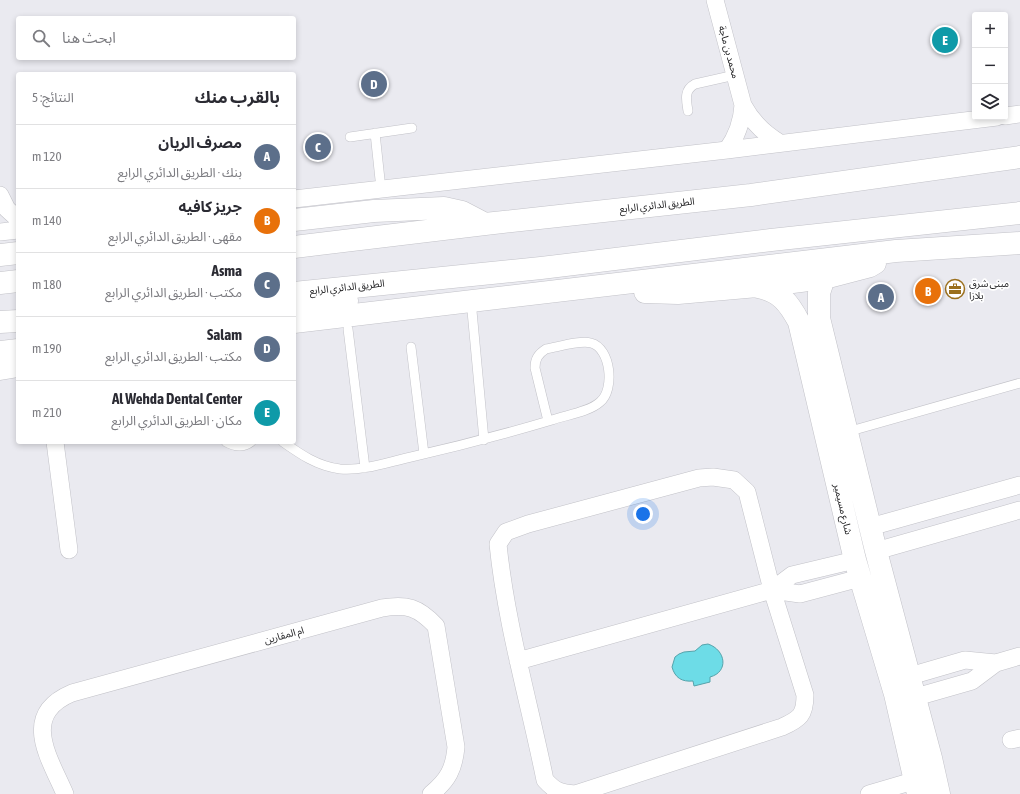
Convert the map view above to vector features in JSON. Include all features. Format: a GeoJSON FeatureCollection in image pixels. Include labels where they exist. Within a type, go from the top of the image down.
{"type":"FeatureCollection","features":[{"type":"Feature","properties":{"kind":"street","name":"محمد بن ماجة"},"geometry":{"type":"LineString","coordinates":[[715,0],[743,105],[748,114],[762,131],[780,144]]}},
{"type":"Feature","properties":{"kind":"street","name":"محمد بن ماجة"},"geometry":{"type":"LineString","coordinates":[[727,150],[739,129],[743,105]]}},
{"type":"Feature","properties":{"kind":"street"},"geometry":{"type":"LineString","coordinates":[[1008,116],[1020,114]]}},
{"type":"Feature","properties":{"kind":"street"},"geometry":{"type":"LineString","coordinates":[[296,199],[780,144],[973,120]]}},
{"type":"Feature","properties":{"kind":"street","name":"الطريق الدائري الرابع"},"geometry":{"type":"LineString","coordinates":[[296,247],[751,195],[1020,157]]}},
{"type":"Feature","properties":{"kind":"street"},"geometry":{"type":"LineString","coordinates":[[0,195],[7,209],[16,217]]}},
{"type":"Feature","properties":{"kind":"street"},"geometry":{"type":"LineString","coordinates":[[296,220],[374,211],[444,208],[462,212],[486,224]]}},
{"type":"Feature","properties":{"kind":"street","name":"الطريق الدائري الرابع"},"geometry":{"type":"LineString","coordinates":[[296,293],[541,268],[771,240],[1020,213]]}},
{"type":"Feature","properties":{"kind":"street"},"geometry":{"type":"LineString","coordinates":[[0,232],[16,230]]}},
{"type":"Feature","properties":{"kind":"street"},"geometry":{"type":"LineString","coordinates":[[296,322],[896,251],[1020,243]]}},
{"type":"Feature","properties":{"kind":"street"},"geometry":{"type":"LineString","coordinates":[[296,335],[348,329],[472,311],[648,291],[678,293],[824,278],[870,266],[896,251]]}},
{"type":"Feature","properties":{"kind":"street"},"geometry":{"type":"LineString","coordinates":[[0,255],[16,253]]}},
{"type":"Feature","properties":{"kind":"street"},"geometry":{"type":"LineString","coordinates":[[296,310],[541,268]]}},
{"type":"Feature","properties":{"kind":"street","name":"شارع مسيمير"},"geometry":{"type":"LineString","coordinates":[[716,272],[734,283],[768,289],[785,299],[799,322],[857,569],[895,694],[927,786]]}},
{"type":"Feature","properties":{"kind":"street"},"geometry":{"type":"LineString","coordinates":[[824,278],[819,294],[819,318],[870,528],[916,697],[927,786],[869,794]]}},
{"type":"Feature","properties":{"kind":"street"},"geometry":{"type":"LineString","coordinates":[[0,283],[16,281]]}},
{"type":"Feature","properties":{"kind":"street"},"geometry":{"type":"LineString","coordinates":[[0,322],[16,321]]}},
{"type":"Feature","properties":{"kind":"street"},"geometry":{"type":"LineString","coordinates":[[0,352],[14,363]]}},
{"type":"Feature","properties":{"kind":"street"},"geometry":{"type":"LineString","coordinates":[[55,444],[70,550]]}},
{"type":"Feature","properties":{"kind":"street"},"geometry":{"type":"LineString","coordinates":[[713,477],[734,480],[748,492],[772,590],[805,695],[805,706],[802,716],[782,728],[575,794],[563,793],[553,788],[545,780],[518,661],[498,544],[506,532],[528,524],[699,478],[713,477]]}},
{"type":"Feature","properties":{"kind":"street"},"geometry":{"type":"LineString","coordinates":[[870,528],[1020,485]]}},
{"type":"Feature","properties":{"kind":"street"},"geometry":{"type":"LineString","coordinates":[[876,551],[1020,510]]}},
{"type":"Feature","properties":{"kind":"street"},"geometry":{"type":"LineString","coordinates":[[518,661],[772,590],[792,575],[857,569]]}},
{"type":"Feature","properties":{"kind":"street","name":"ام المقارين"},"geometry":{"type":"LineString","coordinates":[[65,794],[43,744],[42,731],[44,718],[50,707],[60,698],[72,693],[382,608],[397,606],[412,608],[425,615],[436,626],[456,747],[450,774],[442,785],[431,794]]}},
{"type":"Feature","properties":{"kind":"street"},"geometry":{"type":"LineString","coordinates":[[916,697],[972,681],[996,663],[1020,656]]}},
{"type":"Feature","properties":{"kind":"street"},"geometry":{"type":"LineString","coordinates":[[910,676],[964,660],[996,663]]}},
{"type":"Feature","properties":{"kind":"lane"},"geometry":{"type":"LineString","coordinates":[[688,110],[687,93],[691,86],[700,82],[735,75]]}},
{"type":"Feature","properties":{"kind":"lane"},"geometry":{"type":"LineString","coordinates":[[350,137],[412,128]]}},
{"type":"Feature","properties":{"kind":"lane"},"geometry":{"type":"LineString","coordinates":[[375,133],[381,189]]}},
{"type":"Feature","properties":{"kind":"lane"},"geometry":{"type":"LineString","coordinates":[[472,311],[484,440]]}},
{"type":"Feature","properties":{"kind":"lane"},"geometry":{"type":"LineString","coordinates":[[348,329],[365,468]]}},
{"type":"Feature","properties":{"kind":"lane"},"geometry":{"type":"LineString","coordinates":[[285,444],[313,462],[326,466],[339,469],[365,468],[484,440],[548,421],[590,408],[602,401],[606,395],[610,382],[605,354],[598,346],[587,342],[546,349],[537,357],[535,368],[548,421]]}},
{"type":"Feature","properties":{"kind":"lane"},"geometry":{"type":"LineString","coordinates":[[411,346],[424,454]]}},
{"type":"Feature","properties":{"kind":"lane"},"geometry":{"type":"LineString","coordinates":[[846,432],[1020,383]]}},
{"type":"Feature","properties":{"kind":"lane"},"geometry":{"type":"LineString","coordinates":[[231,444],[240,446],[246,444]]}},
{"type":"Feature","properties":{"kind":"water"},"geometry":{"type":"Polygon","coordinates":[[[708,644],[719,651],[723,661],[720,671],[710,677],[710,682],[694,686],[693,681],[682,680],[677,677],[672,667],[675,657],[684,652],[695,651],[702,645],[708,644]]]}},
{"type":"Feature","properties":{"kind":"place","name":"Al Wehda Dental Center"},"geometry":{"type":"Point","coordinates":[945,40]}},
{"type":"Feature","properties":{"kind":"place","name":"Salam"},"geometry":{"type":"Point","coordinates":[374,84]}},
{"type":"Feature","properties":{"kind":"place","name":"Asma"},"geometry":{"type":"Point","coordinates":[318,147]}},
{"type":"Feature","properties":{"kind":"place","name":"مبنى شرق بلازا"},"geometry":{"type":"Point","coordinates":[955,289]}},
{"type":"Feature","properties":{"kind":"place","name":"جريز كافيه"},"geometry":{"type":"Point","coordinates":[928,291]}},
{"type":"Feature","properties":{"kind":"place","name":"مصرف الريان"},"geometry":{"type":"Point","coordinates":[881,297]}}]}
